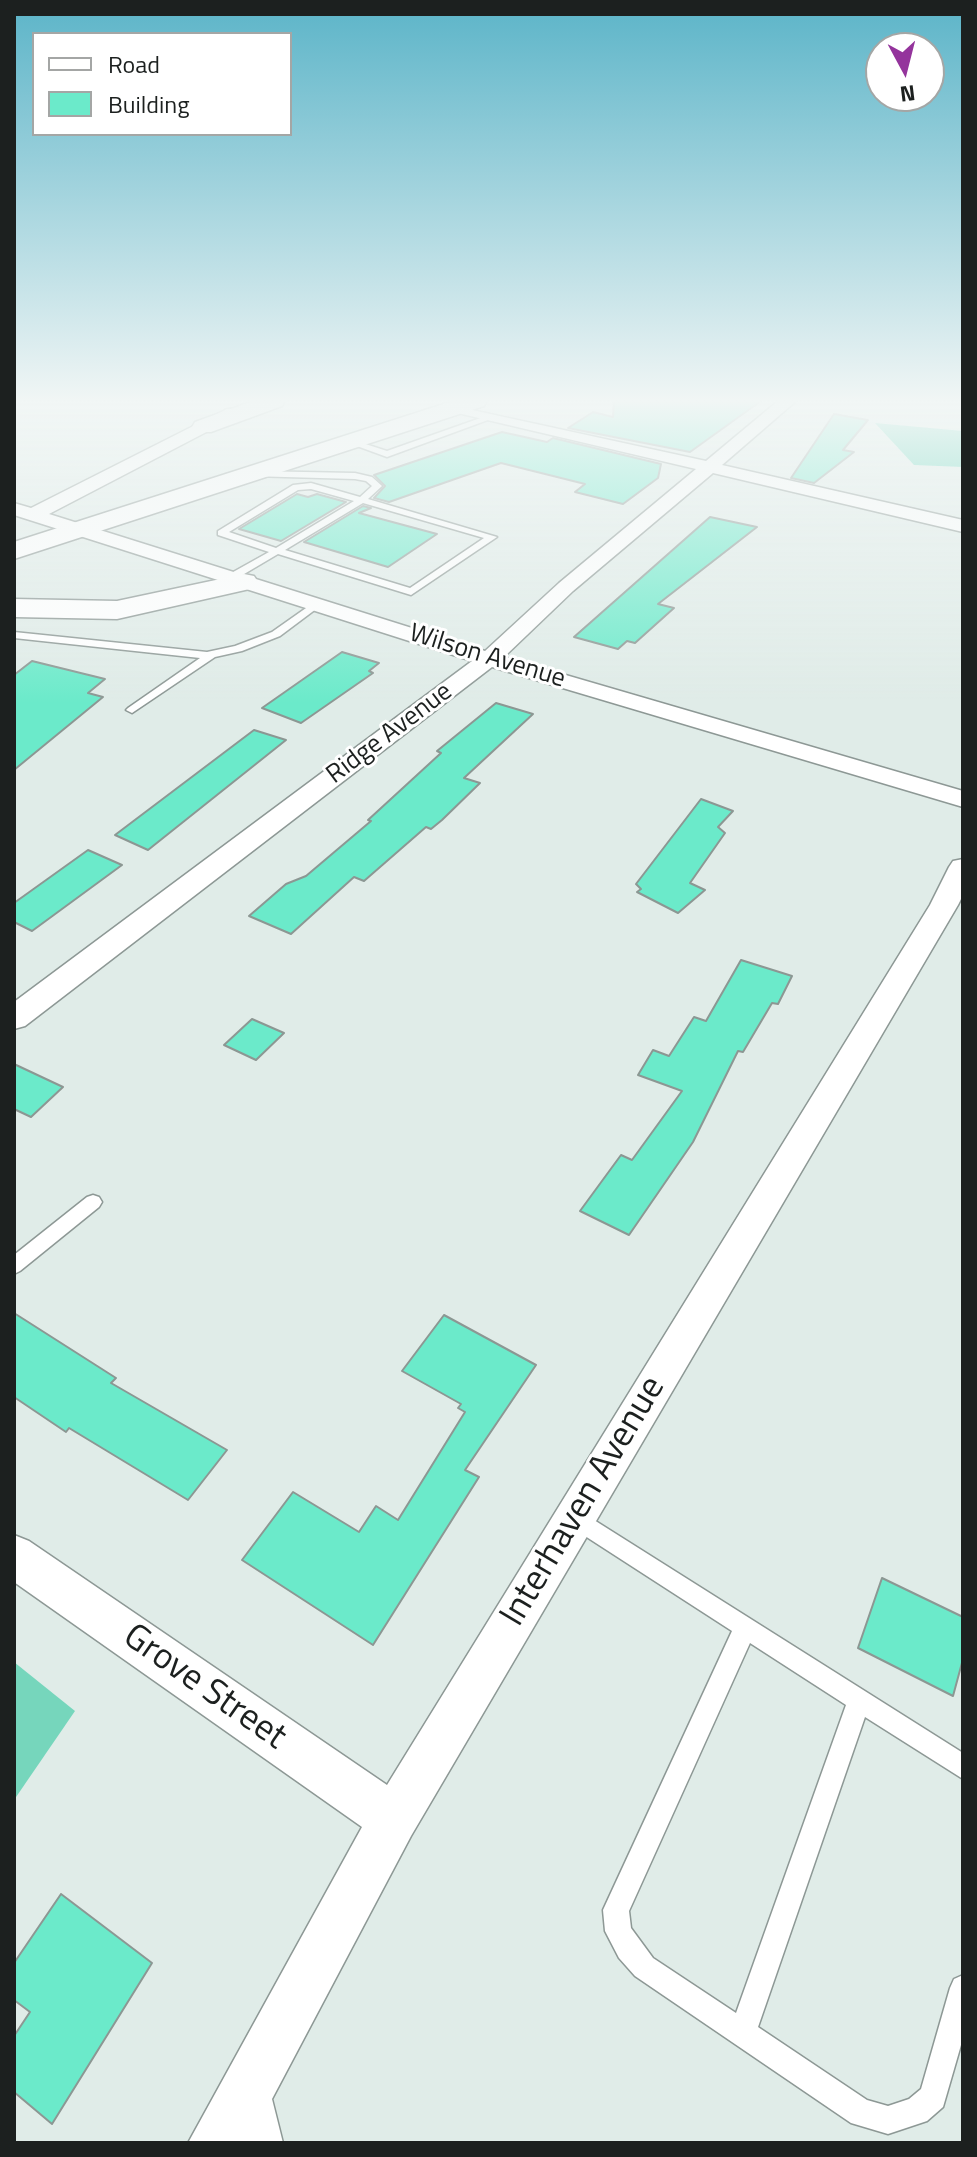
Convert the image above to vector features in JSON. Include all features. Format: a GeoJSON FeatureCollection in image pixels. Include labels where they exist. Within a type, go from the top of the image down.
{"type":"FeatureCollection","features":[{"type":"Feature","properties":{"kind":"highway"},"geometry":{"type":"LineString","coordinates":[[14,536],[40,520],[109,502]]}},
{"type":"Feature","properties":{"kind":"highway"},"geometry":{"type":"LineString","coordinates":[[14,551],[40,520],[124,502]]}},
{"type":"Feature","properties":{"kind":"highway"},"geometry":{"type":"LineString","coordinates":[[147,604],[171,589],[190,565]]}},
{"type":"Feature","properties":{"kind":"highway"},"geometry":{"type":"LineString","coordinates":[[14,608],[93,612],[147,604],[237,580]]}},
{"type":"Feature","properties":{"kind":"street"},"geometry":{"type":"LineString","coordinates":[[40,520],[72,502]]}},
{"type":"Feature","properties":{"kind":"street","name":"Ridge Avenue"},"geometry":{"type":"LineString","coordinates":[[14,1018],[489,659],[566,587],[667,502]]}},
{"type":"Feature","properties":{"kind":"street"},"geometry":{"type":"LineString","coordinates":[[856,502],[963,526]]}},
{"type":"Feature","properties":{"kind":"street","name":"Wilson Avenue"},"geometry":{"type":"LineString","coordinates":[[40,520],[489,659],[963,799]]}},
{"type":"Feature","properties":{"kind":"street","name":"Interhaven Avenue"},"geometry":{"type":"LineString","coordinates":[[217,2143],[248,2119],[394,1819],[944,905],[963,867]]}},
{"type":"Feature","properties":{"kind":"street","name":"Grove Street"},"geometry":{"type":"LineString","coordinates":[[14,1556],[394,1819]]}},
{"type":"Feature","properties":{"kind":"lane"},"geometry":{"type":"LineString","coordinates":[[276,502],[221,533],[411,592],[492,537],[368,502]]}},
{"type":"Feature","properties":{"kind":"lane"},"geometry":{"type":"LineString","coordinates":[[237,580],[294,537],[358,502]]}},
{"type":"Feature","properties":{"kind":"lane"},"geometry":{"type":"LineString","coordinates":[[14,635],[190,656],[213,654],[276,634],[316,604]]}},
{"type":"Feature","properties":{"kind":"lane"},"geometry":{"type":"LineString","coordinates":[[132,710],[213,654]]}},
{"type":"Feature","properties":{"kind":"lane"},"geometry":{"type":"LineString","coordinates":[[14,1266],[93,1202]]}},
{"type":"Feature","properties":{"kind":"lane"},"geometry":{"type":"LineString","coordinates":[[575,1518],[963,1767]]}},
{"type":"Feature","properties":{"kind":"lane"},"geometry":{"type":"LineString","coordinates":[[745,1628],[616,1910],[618,1931],[628,1949],[644,1967],[861,2113],[888,2120],[917,2111],[933,2097],[963,1988]]}},
{"type":"Feature","properties":{"kind":"lane"},"geometry":{"type":"LineString","coordinates":[[742,2033],[859,1700]]}},
{"type":"Feature","properties":{"kind":"green space"},"geometry":{"type":"Polygon","coordinates":[[[14,1662],[75,1711],[14,1800],[14,1662]]]}},
{"type":"Feature","properties":{"kind":"building"},"geometry":{"type":"Polygon","coordinates":[[[284,502],[346,502],[281,541],[239,529],[284,502]]]}},
{"type":"Feature","properties":{"kind":"building"},"geometry":{"type":"Polygon","coordinates":[[[363,506],[371,508],[359,513],[437,534],[388,567],[304,542],[363,506]]]}},
{"type":"Feature","properties":{"kind":"building"},"geometry":{"type":"Polygon","coordinates":[[[710,517],[757,527],[658,604],[674,608],[635,643],[627,641],[618,649],[574,637],[710,517]]]}},
{"type":"Feature","properties":{"kind":"building"},"geometry":{"type":"Polygon","coordinates":[[[342,652],[379,663],[369,671],[373,673],[301,723],[262,708],[342,652]]]}},
{"type":"Feature","properties":{"kind":"building"},"geometry":{"type":"Polygon","coordinates":[[[32,661],[105,679],[88,693],[103,697],[14,770],[14,675],[32,661]]]}},
{"type":"Feature","properties":{"kind":"building"},"geometry":{"type":"Polygon","coordinates":[[[496,703],[533,714],[464,778],[480,783],[442,820],[431,829],[426,827],[364,881],[354,877],[291,934],[249,916],[286,884],[306,876],[371,821],[368,820],[441,753],[437,751],[496,703]]]}},
{"type":"Feature","properties":{"kind":"building"},"geometry":{"type":"Polygon","coordinates":[[[254,730],[286,740],[148,850],[115,835],[254,730]]]}},
{"type":"Feature","properties":{"kind":"building"},"geometry":{"type":"Polygon","coordinates":[[[701,799],[733,811],[718,827],[725,833],[690,883],[705,890],[678,913],[637,892],[641,889],[636,884],[701,799]]]}},
{"type":"Feature","properties":{"kind":"building"},"geometry":{"type":"Polygon","coordinates":[[[88,850],[122,865],[32,931],[14,922],[14,903],[88,850]]]}},
{"type":"Feature","properties":{"kind":"building"},"geometry":{"type":"Polygon","coordinates":[[[741,960],[792,976],[778,1004],[772,1003],[743,1052],[738,1051],[693,1142],[629,1235],[580,1211],[621,1155],[632,1160],[682,1091],[638,1075],[653,1050],[669,1056],[694,1017],[706,1021],[741,960]]]}},
{"type":"Feature","properties":{"kind":"building"},"geometry":{"type":"Polygon","coordinates":[[[252,1019],[284,1033],[256,1060],[224,1045],[252,1019]]]}},
{"type":"Feature","properties":{"kind":"building"},"geometry":{"type":"Polygon","coordinates":[[[14,1064],[63,1087],[31,1117],[14,1109],[14,1064]]]}},
{"type":"Feature","properties":{"kind":"building"},"geometry":{"type":"Polygon","coordinates":[[[14,1313],[116,1378],[111,1383],[227,1450],[188,1500],[69,1428],[66,1432],[14,1397],[14,1313]]]}},
{"type":"Feature","properties":{"kind":"building"},"geometry":{"type":"Polygon","coordinates":[[[444,1315],[536,1365],[465,1470],[479,1477],[373,1645],[242,1560],[293,1492],[359,1532],[376,1506],[398,1520],[465,1412],[458,1408],[461,1404],[402,1371],[444,1315]]]}},
{"type":"Feature","properties":{"kind":"building"},"geometry":{"type":"Polygon","coordinates":[[[882,1578],[963,1617],[963,1659],[953,1696],[858,1648],[882,1578]]]}},
{"type":"Feature","properties":{"kind":"building"},"geometry":{"type":"Polygon","coordinates":[[[61,1894],[152,1963],[52,2124],[14,2092],[14,2036],[30,2012],[14,2000],[14,1963],[61,1894]]]}}]}
